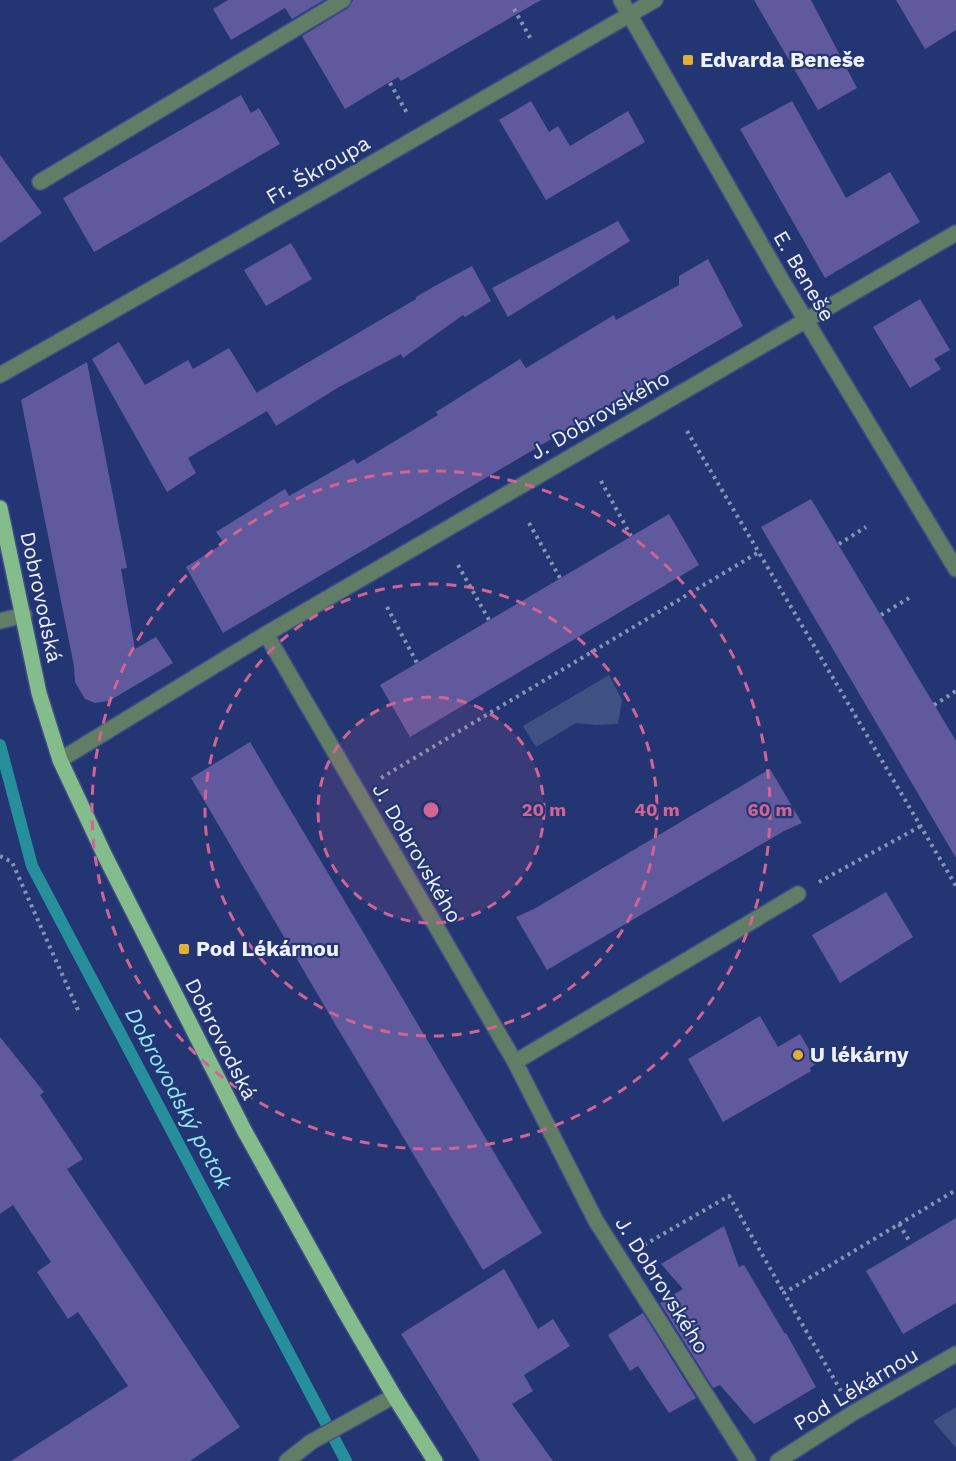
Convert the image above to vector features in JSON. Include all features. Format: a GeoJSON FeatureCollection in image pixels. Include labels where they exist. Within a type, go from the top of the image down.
{"type":"FeatureCollection","features":[{"type":"Feature","properties":{"kind":"main road","name":"Dobrovodská"},"geometry":{"type":"LineString","coordinates":[[0,508],[39,693],[60,760],[105,856],[237,1118],[394,1396],[435,1461]]}},
{"type":"Feature","properties":{"kind":"street"},"geometry":{"type":"LineString","coordinates":[[40,182],[343,0]]}},
{"type":"Feature","properties":{"kind":"street","name":"E. Beneše"},"geometry":{"type":"LineString","coordinates":[[621,0],[806,321],[956,569]]}},
{"type":"Feature","properties":{"kind":"street","name":"Fr. Škroupa"},"geometry":{"type":"LineString","coordinates":[[0,375],[655,0]]}},
{"type":"Feature","properties":{"kind":"street","name":"J. Dobrovského"},"geometry":{"type":"LineString","coordinates":[[60,760],[266,634],[956,233]]}},
{"type":"Feature","properties":{"kind":"street"},"geometry":{"type":"LineString","coordinates":[[0,621],[24,615]]}},
{"type":"Feature","properties":{"kind":"street","name":"J. Dobrovského"},"geometry":{"type":"LineString","coordinates":[[266,634],[515,1062],[596,1221],[748,1461]]}},
{"type":"Feature","properties":{"kind":"street"},"geometry":{"type":"LineString","coordinates":[[515,1062],[798,894]]}},
{"type":"Feature","properties":{"kind":"street","name":"Pod Lékárnou"},"geometry":{"type":"LineString","coordinates":[[778,1461],[853,1413],[956,1354]]}},
{"type":"Feature","properties":{"kind":"street"},"geometry":{"type":"LineString","coordinates":[[287,1461],[311,1442],[394,1396]]}},
{"type":"Feature","properties":{"kind":"path"},"geometry":{"type":"LineString","coordinates":[[514,9],[532,42]]}},
{"type":"Feature","properties":{"kind":"path"},"geometry":{"type":"LineString","coordinates":[[390,83],[408,114]]}},
{"type":"Feature","properties":{"kind":"path"},"geometry":{"type":"LineString","coordinates":[[687,431],[956,886]]}},
{"type":"Feature","properties":{"kind":"path"},"geometry":{"type":"LineString","coordinates":[[601,481],[632,536]]}},
{"type":"Feature","properties":{"kind":"path"},"geometry":{"type":"LineString","coordinates":[[529,524],[560,578]]}},
{"type":"Feature","properties":{"kind":"path"},"geometry":{"type":"LineString","coordinates":[[839,544],[866,527]]}},
{"type":"Feature","properties":{"kind":"path"},"geometry":{"type":"LineString","coordinates":[[357,792],[759,552]]}},
{"type":"Feature","properties":{"kind":"path"},"geometry":{"type":"LineString","coordinates":[[458,565],[489,620]]}},
{"type":"Feature","properties":{"kind":"path"},"geometry":{"type":"LineString","coordinates":[[881,615],[909,598]]}},
{"type":"Feature","properties":{"kind":"path"},"geometry":{"type":"LineString","coordinates":[[387,607],[417,663]]}},
{"type":"Feature","properties":{"kind":"path"},"geometry":{"type":"LineString","coordinates":[[934,705],[956,691]]}},
{"type":"Feature","properties":{"kind":"path"},"geometry":{"type":"LineString","coordinates":[[798,894],[921,826]]}},
{"type":"Feature","properties":{"kind":"path"},"geometry":{"type":"LineString","coordinates":[[0,856],[12,862],[78,1010]]}},
{"type":"Feature","properties":{"kind":"path"},"geometry":{"type":"LineString","coordinates":[[784,1293],[956,1190]]}},
{"type":"Feature","properties":{"kind":"path"},"geometry":{"type":"LineString","coordinates":[[621,1259],[729,1196],[841,1392]]}},
{"type":"Feature","properties":{"kind":"path"},"geometry":{"type":"LineString","coordinates":[[899,1224],[910,1242]]}},
{"type":"Feature","properties":{"kind":"shaded area"},"geometry":{"type":"Polygon","coordinates":[[[609,675],[622,700],[618,724],[576,723],[536,747],[523,726],[609,675]]]}},
{"type":"Feature","properties":{"kind":"shaded area"},"geometry":{"type":"Polygon","coordinates":[[[956,1407],[956,1448],[933,1421],[956,1407]]]}},
{"type":"Feature","properties":{"kind":"building"},"geometry":{"type":"Polygon","coordinates":[[[228,0],[324,0],[292,19],[285,8],[231,40],[213,9],[228,0]]]}},
{"type":"Feature","properties":{"kind":"building"},"geometry":{"type":"Polygon","coordinates":[[[353,0],[541,0],[401,81],[398,77],[345,109],[302,36],[348,8],[353,0]]]}},
{"type":"Feature","properties":{"kind":"building"},"geometry":{"type":"Polygon","coordinates":[[[754,0],[811,0],[857,88],[818,110],[754,0]]]}},
{"type":"Feature","properties":{"kind":"building"},"geometry":{"type":"Polygon","coordinates":[[[896,0],[956,0],[956,30],[925,49],[896,0]]]}},
{"type":"Feature","properties":{"kind":"building"},"geometry":{"type":"Polygon","coordinates":[[[241,95],[251,113],[259,108],[280,144],[94,252],[63,198],[241,95]]]}},
{"type":"Feature","properties":{"kind":"building"},"geometry":{"type":"Polygon","coordinates":[[[531,101],[549,132],[558,126],[570,146],[628,111],[645,142],[546,200],[499,120],[531,101]]]}},
{"type":"Feature","properties":{"kind":"building"},"geometry":{"type":"Polygon","coordinates":[[[792,101],[846,198],[890,172],[920,222],[825,278],[740,129],[792,101]]]}},
{"type":"Feature","properties":{"kind":"building"},"geometry":{"type":"Polygon","coordinates":[[[0,155],[42,213],[0,243],[0,155]]]}},
{"type":"Feature","properties":{"kind":"building"},"geometry":{"type":"Polygon","coordinates":[[[618,221],[630,241],[508,317],[492,288],[618,221]]]}},
{"type":"Feature","properties":{"kind":"building"},"geometry":{"type":"Polygon","coordinates":[[[291,243],[312,279],[266,306],[244,270],[291,243]]]}},
{"type":"Feature","properties":{"kind":"building"},"geometry":{"type":"Polygon","coordinates":[[[708,259],[743,326],[223,633],[186,567],[224,543],[216,532],[285,489],[289,496],[354,459],[357,464],[438,415],[436,412],[520,359],[526,368],[614,315],[616,320],[679,285],[679,276],[708,259]]]}},
{"type":"Feature","properties":{"kind":"building"},"geometry":{"type":"Polygon","coordinates":[[[472,266],[491,301],[465,317],[463,315],[403,358],[401,354],[339,387],[276,426],[267,411],[188,458],[196,473],[167,492],[92,359],[119,342],[145,385],[188,360],[193,369],[229,348],[257,393],[472,266]]]}},
{"type":"Feature","properties":{"kind":"building"},"geometry":{"type":"Polygon","coordinates":[[[920,299],[950,350],[934,359],[941,369],[910,388],[873,327],[920,299]]]}},
{"type":"Feature","properties":{"kind":"building"},"geometry":{"type":"Polygon","coordinates":[[[87,362],[127,568],[121,569],[135,649],[156,637],[173,663],[109,701],[95,703],[85,699],[75,682],[74,666],[21,400],[87,362]]]}},
{"type":"Feature","properties":{"kind":"building"},"geometry":{"type":"Polygon","coordinates":[[[811,499],[956,741],[956,858],[761,527],[811,499]]]}},
{"type":"Feature","properties":{"kind":"building"},"geometry":{"type":"Polygon","coordinates":[[[669,514],[699,565],[410,737],[380,685],[669,514]]]}},
{"type":"Feature","properties":{"kind":"building"},"geometry":{"type":"Polygon","coordinates":[[[250,742],[542,1233],[483,1270],[191,778],[250,742]]]}},
{"type":"Feature","properties":{"kind":"building"},"geometry":{"type":"Polygon","coordinates":[[[770,769],[802,823],[784,831],[547,970],[516,917],[534,909],[770,769]]]}},
{"type":"Feature","properties":{"kind":"building"},"geometry":{"type":"Polygon","coordinates":[[[886,892],[913,937],[840,983],[812,935],[886,892]]]}},
{"type":"Feature","properties":{"kind":"building"},"geometry":{"type":"Polygon","coordinates":[[[760,1016],[778,1047],[800,1034],[817,1063],[810,1068],[811,1071],[723,1122],[688,1059],[760,1016]]]}},
{"type":"Feature","properties":{"kind":"building"},"geometry":{"type":"Polygon","coordinates":[[[0,1037],[44,1092],[40,1095],[83,1159],[67,1169],[240,1427],[190,1461],[11,1461],[128,1386],[78,1312],[68,1319],[37,1272],[51,1262],[13,1205],[0,1214],[0,1037]]]}},
{"type":"Feature","properties":{"kind":"building"},"geometry":{"type":"Polygon","coordinates":[[[956,1218],[956,1303],[903,1334],[866,1271],[956,1218]]]}},
{"type":"Feature","properties":{"kind":"building"},"geometry":{"type":"Polygon","coordinates":[[[724,1226],[739,1267],[744,1265],[816,1387],[754,1424],[720,1385],[713,1388],[660,1303],[683,1289],[661,1264],[724,1226]]]}},
{"type":"Feature","properties":{"kind":"building"},"geometry":{"type":"Polygon","coordinates":[[[504,1269],[538,1329],[553,1319],[570,1346],[524,1375],[533,1391],[512,1404],[553,1461],[480,1461],[401,1334],[504,1269]]]}},
{"type":"Feature","properties":{"kind":"building"},"geometry":{"type":"Polygon","coordinates":[[[643,1313],[696,1398],[669,1413],[638,1366],[630,1371],[608,1335],[643,1313]]]}},
{"type":"Feature","properties":{"kind":"waterway","name":"Dobrovodský potok"},"geometry":{"type":"LineString","coordinates":[[0,745],[32,866],[346,1461]]}},
{"type":"Feature","properties":{"kind":"place","name":"Edvarda Beneše"},"geometry":{"type":"Point","coordinates":[688,60]}},
{"type":"Feature","properties":{"kind":"place","name":"Pod Lékárnou"},"geometry":{"type":"Point","coordinates":[184,949]}},
{"type":"Feature","properties":{"kind":"place","name":"U lékárny"},"geometry":{"type":"Point","coordinates":[798,1055]}}]}
